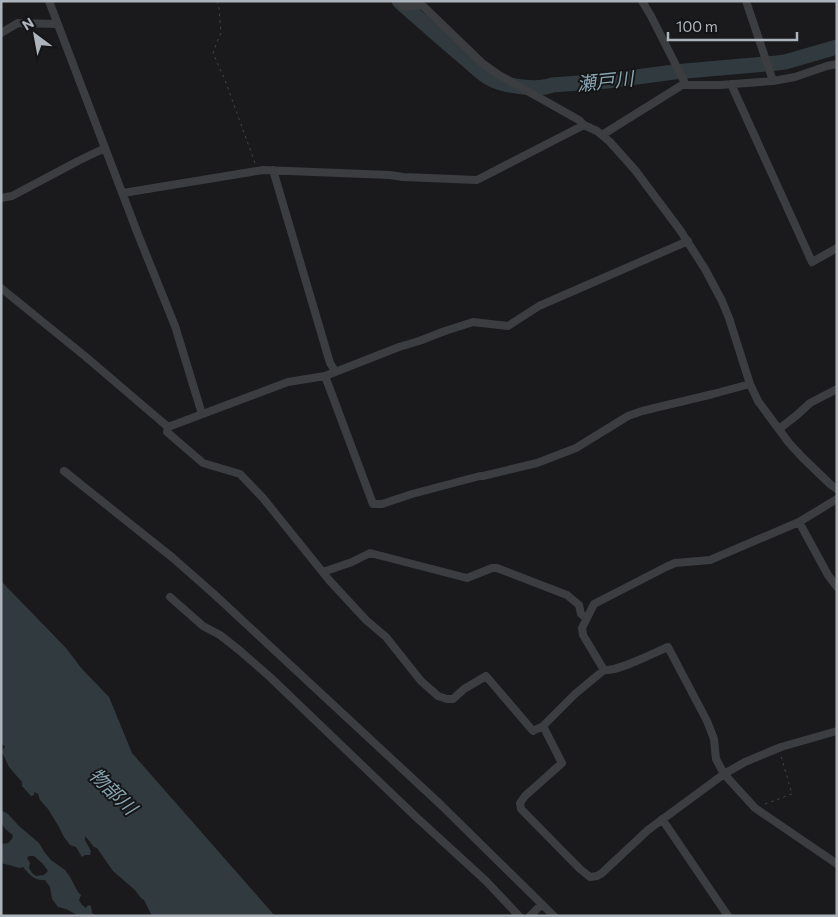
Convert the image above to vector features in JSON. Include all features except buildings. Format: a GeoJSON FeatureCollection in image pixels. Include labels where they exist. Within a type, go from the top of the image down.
{"type":"FeatureCollection","features":[{"type":"Feature","properties":{"kind":"street"},"geometry":{"type":"LineString","coordinates":[[49,1],[175,326],[202,414]]}},
{"type":"Feature","properties":{"kind":"street"},"geometry":{"type":"LineString","coordinates":[[396,1],[403,6],[423,6],[482,63],[499,75],[580,120],[584,126],[597,131],[636,170],[688,241],[722,301],[750,384],[758,401],[803,458],[837,489]]}},
{"type":"Feature","properties":{"kind":"street"},"geometry":{"type":"LineString","coordinates":[[642,1],[652,16],[684,83],[682,85]]}},
{"type":"Feature","properties":{"kind":"street"},"geometry":{"type":"LineString","coordinates":[[746,1],[773,81]]}},
{"type":"Feature","properties":{"kind":"street"},"geometry":{"type":"LineString","coordinates":[[1,33],[18,23],[57,24]]}},
{"type":"Feature","properties":{"kind":"street"},"geometry":{"type":"LineString","coordinates":[[602,135],[682,85],[773,81],[795,77],[837,64]]}},
{"type":"Feature","properties":{"kind":"street"},"geometry":{"type":"LineString","coordinates":[[731,84],[812,262],[837,248]]}},
{"type":"Feature","properties":{"kind":"street"},"geometry":{"type":"LineString","coordinates":[[123,193],[273,170],[477,180],[584,126]]}},
{"type":"Feature","properties":{"kind":"street"},"geometry":{"type":"LineString","coordinates":[[1,198],[12,196],[106,148]]}},
{"type":"Feature","properties":{"kind":"street"},"geometry":{"type":"LineString","coordinates":[[273,170],[330,363],[335,371]]}},
{"type":"Feature","properties":{"kind":"street"},"geometry":{"type":"LineString","coordinates":[[168,427],[288,382],[324,376],[399,347],[474,322],[508,326],[540,306],[688,241]]}},
{"type":"Feature","properties":{"kind":"street"},"geometry":{"type":"LineString","coordinates":[[1,288],[168,427]]}},
{"type":"Feature","properties":{"kind":"street"},"geometry":{"type":"LineString","coordinates":[[324,376],[373,504],[382,504],[429,490],[537,463],[576,448],[628,416],[750,384]]}},
{"type":"Feature","properties":{"kind":"street"},"geometry":{"type":"LineString","coordinates":[[779,429],[810,403],[837,389]]}},
{"type":"Feature","properties":{"kind":"street"},"geometry":{"type":"LineString","coordinates":[[168,427],[167,432],[203,463],[240,474],[264,498],[329,580],[366,620],[386,638],[421,680],[438,696],[447,700],[454,699],[464,689],[486,676],[533,731],[543,726],[575,694],[604,670],[608,671],[624,666],[668,647],[714,739],[716,759],[724,774],[755,808],[837,864]]}},
{"type":"Feature","properties":{"kind":"street"},"geometry":{"type":"LineString","coordinates":[[64,471],[173,558],[215,595],[440,804],[554,916]]}},
{"type":"Feature","properties":{"kind":"street"},"geometry":{"type":"LineString","coordinates":[[604,670],[583,635],[582,628],[594,604],[675,563],[710,560],[799,522],[837,499]]}},
{"type":"Feature","properties":{"kind":"street"},"geometry":{"type":"LineString","coordinates":[[799,522],[837,588]]}},
{"type":"Feature","properties":{"kind":"street"},"geometry":{"type":"LineString","coordinates":[[323,572],[352,562],[370,553],[467,578],[492,568],[497,568],[567,595],[579,605],[581,614],[586,618]]}},
{"type":"Feature","properties":{"kind":"street"},"geometry":{"type":"LineString","coordinates":[[170,597],[203,626],[220,635],[270,677],[486,881],[519,916]]}},
{"type":"Feature","properties":{"kind":"street"},"geometry":{"type":"LineString","coordinates":[[543,726],[562,763],[525,796],[520,803],[521,809],[590,877],[597,876],[608,868],[648,830],[724,774],[745,762],[778,748],[837,731]]}},
{"type":"Feature","properties":{"kind":"street"},"geometry":{"type":"LineString","coordinates":[[662,819],[728,916]]}},
{"type":"Feature","properties":{"kind":"street"},"geometry":{"type":"LineString","coordinates":[[530,916],[542,904]]}},
{"type":"Feature","properties":{"kind":"path"},"geometry":{"type":"LineString","coordinates":[[216,1],[219,8],[221,33],[213,53],[225,80],[258,171]]}},
{"type":"Feature","properties":{"kind":"path"},"geometry":{"type":"LineString","coordinates":[[755,808],[792,794],[778,748]]}},
{"type":"Feature","properties":{"kind":"water","name":"物部川"},"geometry":{"type":"Polygon","coordinates":[[[1,581],[66,648],[82,669],[109,697],[132,753],[275,916],[152,916],[144,900],[113,871],[97,848],[85,836],[91,851],[90,855],[82,857],[76,847],[70,845],[38,794],[34,792],[34,795],[31,796],[22,786],[22,782],[9,767],[2,752],[5,746],[1,743],[1,581]]]}},
{"type":"Feature","properties":{"kind":"water"},"geometry":{"type":"Polygon","coordinates":[[[1,810],[8,814],[39,843],[51,860],[65,870],[81,895],[79,900],[82,905],[86,908],[88,905],[91,906],[92,913],[96,916],[79,916],[58,907],[52,899],[50,887],[45,880],[35,878],[23,867],[20,868],[1,863],[1,844],[8,843],[13,835],[4,827],[1,810]],[[34,856],[27,858],[30,863],[29,868],[36,876],[44,875],[48,871],[34,856]]]}},
{"type":"Feature","properties":{"kind":"waterway","name":"瀬戸川"},"geometry":{"type":"LineString","coordinates":[[399,1],[484,75],[497,82],[522,87],[539,88],[674,72],[785,62],[837,47]]}}]}
